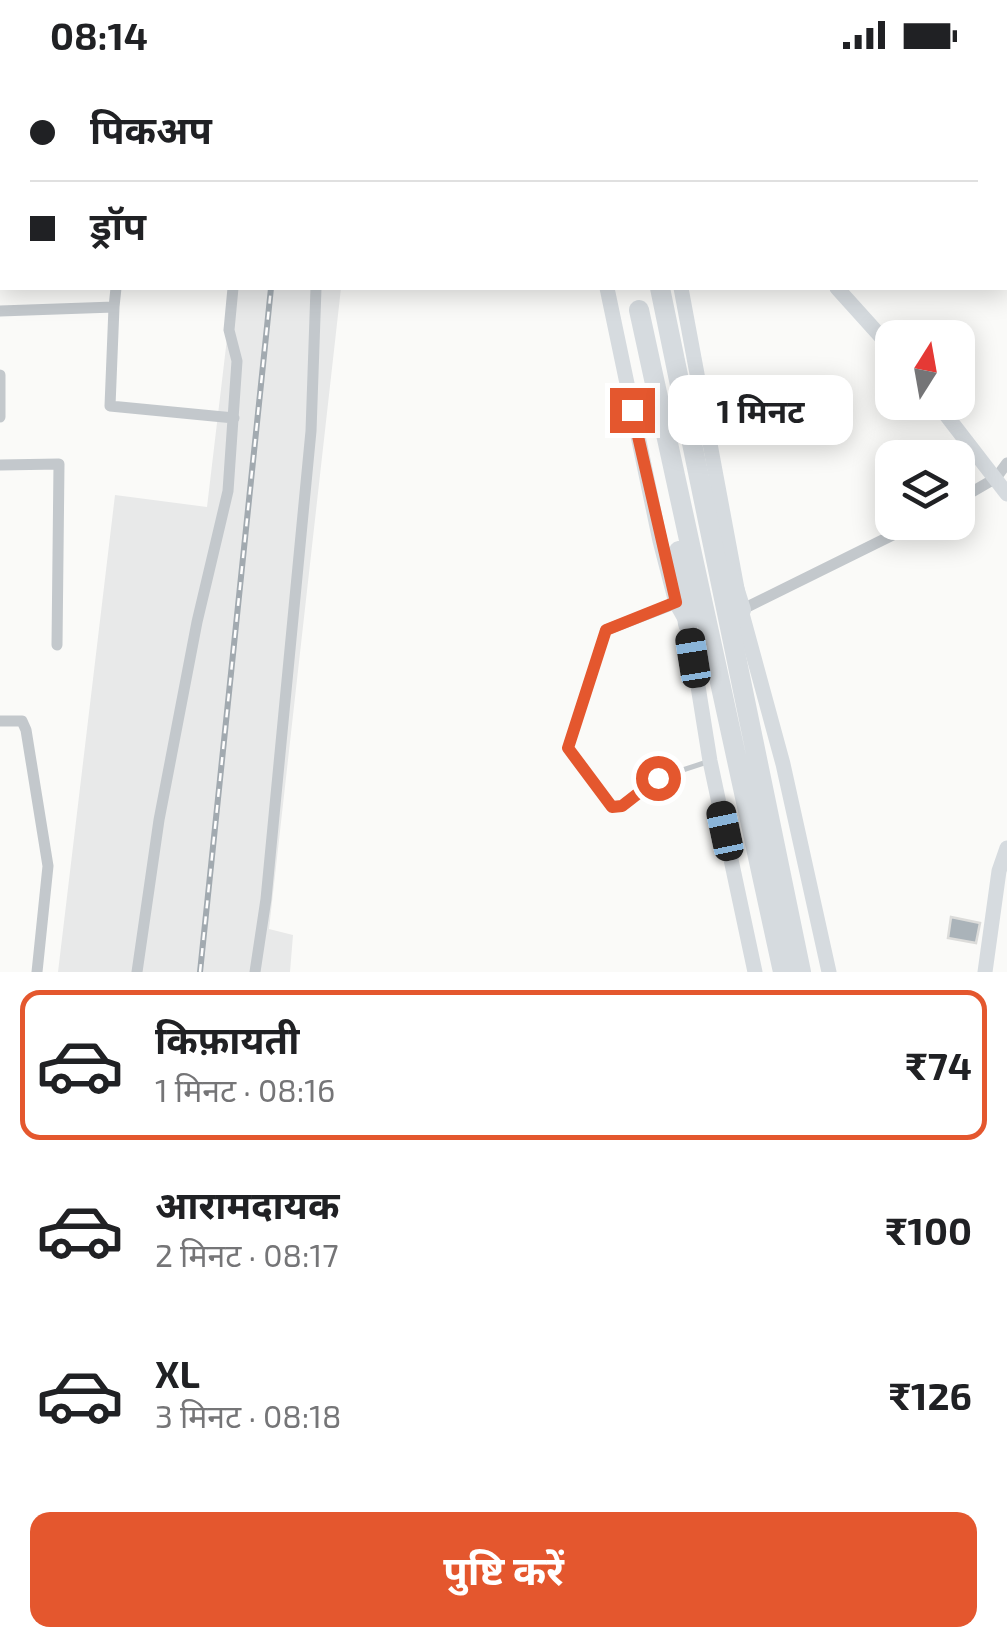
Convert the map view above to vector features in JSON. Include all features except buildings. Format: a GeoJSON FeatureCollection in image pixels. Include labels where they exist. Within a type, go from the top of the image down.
{"type":"FeatureCollection","features":[{"type":"Feature","properties":{"kind":"highway"},"geometry":{"type":"LineString","coordinates":[[635,290],[688,624]]}},
{"type":"Feature","properties":{"kind":"highway"},"geometry":{"type":"LineString","coordinates":[[660,290],[782,972]]}},
{"type":"Feature","properties":{"kind":"highway"},"geometry":{"type":"LineString","coordinates":[[638,310],[801,972]]}},
{"type":"Feature","properties":{"kind":"highway"},"geometry":{"type":"LineString","coordinates":[[665,313],[691,394],[741,610]]}},
{"type":"Feature","properties":{"kind":"main road"},"geometry":{"type":"LineString","coordinates":[[607,290],[676,602],[688,624],[710,761],[755,972]]}},
{"type":"Feature","properties":{"kind":"main road"},"geometry":{"type":"LineString","coordinates":[[681,290],[741,610],[783,764],[829,972]]}},
{"type":"Feature","properties":{"kind":"main road"},"geometry":{"type":"LineString","coordinates":[[839,290],[875,329]]}},
{"type":"Feature","properties":{"kind":"main road"},"geometry":{"type":"LineString","coordinates":[[950,420],[1007,494]]}},
{"type":"Feature","properties":{"kind":"main road"},"geometry":{"type":"LineString","coordinates":[[986,972],[999,872],[1007,848]]}},
{"type":"Feature","properties":{"kind":"street"},"geometry":{"type":"LineString","coordinates":[[116,290],[110,406],[234,418]]}},
{"type":"Feature","properties":{"kind":"street"},"geometry":{"type":"LineString","coordinates":[[137,972],[159,820],[197,622],[228,491],[237,361],[229,330],[233,290]]}},
{"type":"Feature","properties":{"kind":"street"},"geometry":{"type":"LineString","coordinates":[[256,972],[311,431],[316,290]]}},
{"type":"Feature","properties":{"kind":"street"},"geometry":{"type":"LineString","coordinates":[[0,311],[114,307]]}},
{"type":"Feature","properties":{"kind":"street"},"geometry":{"type":"LineString","coordinates":[[0,375],[0,417]]}},
{"type":"Feature","properties":{"kind":"street"},"geometry":{"type":"LineString","coordinates":[[975,490],[996,478],[1007,463]]}},
{"type":"Feature","properties":{"kind":"street"},"geometry":{"type":"LineString","coordinates":[[0,465],[59,464],[57,645]]}},
{"type":"Feature","properties":{"kind":"street"},"geometry":{"type":"LineString","coordinates":[[741,610],[883,540]]}},
{"type":"Feature","properties":{"kind":"street"},"geometry":{"type":"LineString","coordinates":[[606,630],[676,602]]}},
{"type":"Feature","properties":{"kind":"street"},"geometry":{"type":"LineString","coordinates":[[0,721],[22,721],[26,730],[48,866],[37,972]]}},
{"type":"Feature","properties":{"kind":"lane"},"geometry":{"type":"LineString","coordinates":[[606,630],[568,748],[607,804],[618,808],[658,778],[710,761]]}},
{"type":"Feature","properties":{"kind":"shaded area"},"geometry":{"type":"Polygon","coordinates":[[[233,290],[341,290],[269,929],[293,935],[290,972],[58,972],[115,495],[207,507],[233,290]]]}},
{"type":"Feature","properties":{"kind":"railway"},"geometry":{"type":"LineString","coordinates":[[200,972],[271,290]]}},
{"type":"Feature","properties":{"kind":"route"},"geometry":{"type":"LineString","coordinates":[[632,410],[676,602],[606,630],[568,748],[612,807],[622,806],[658,778]]}}]}
